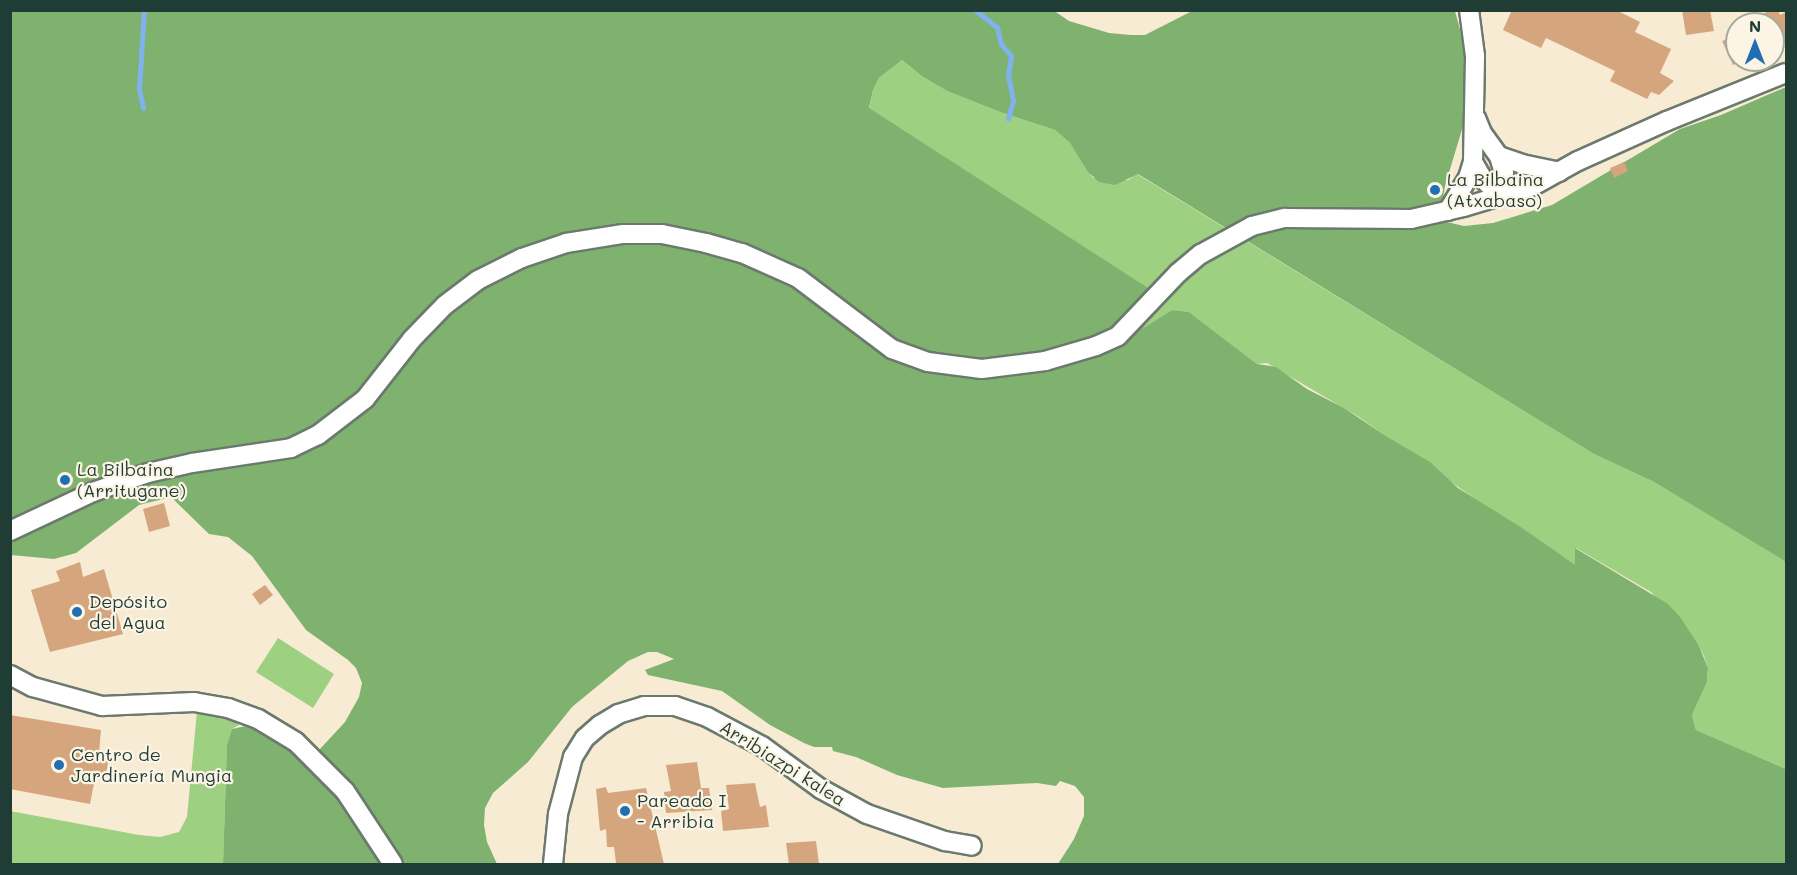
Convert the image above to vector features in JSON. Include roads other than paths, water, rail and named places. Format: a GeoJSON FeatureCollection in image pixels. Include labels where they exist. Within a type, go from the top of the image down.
{"type":"FeatureCollection","features":[{"type":"Feature","properties":{"kind":"street"},"geometry":{"type":"LineString","coordinates":[[1448,211],[1468,178],[1473,162],[1475,56],[1469,10]]}},
{"type":"Feature","properties":{"kind":"street"},"geometry":{"type":"LineString","coordinates":[[10,531],[93,492],[148,473],[192,463],[291,448],[318,435],[364,399],[412,339],[445,305],[478,280],[522,258],[566,243],[623,234],[662,234],[742,254],[798,278],[892,349],[928,362],[982,369],[1045,362],[1096,346],[1118,336],[1178,273],[1201,254],[1252,226],[1285,218],[1411,219],[1448,211],[1533,186],[1667,121],[1786,73]]}},
{"type":"Feature","properties":{"kind":"street"},"geometry":{"type":"LineString","coordinates":[[1711,104],[1786,83]]}},
{"type":"Feature","properties":{"kind":"street"},"geometry":{"type":"LineString","coordinates":[[1474,114],[1482,133],[1499,156],[1504,173],[1500,196]]}},
{"type":"Feature","properties":{"kind":"street"},"geometry":{"type":"LineString","coordinates":[[1499,156],[1522,164],[1559,172]]}},
{"type":"Feature","properties":{"kind":"street"},"geometry":{"type":"LineString","coordinates":[[1473,162],[1483,179],[1500,196]]}},
{"type":"Feature","properties":{"kind":"street"},"geometry":{"type":"LineString","coordinates":[[10,675],[33,687],[102,706],[194,702],[228,708],[258,719],[296,742],[345,791],[393,864]]}},
{"type":"Feature","properties":{"kind":"street","name":"Arribiazpi kalea"},"geometry":{"type":"LineString","coordinates":[[553,864],[558,814],[573,757],[585,738],[600,725],[618,714],[644,706],[675,706],[707,717],[762,746],[821,789],[867,814],[945,841],[972,846]]}},
{"type":"Feature","properties":{"kind":"waterway"},"geometry":{"type":"LineString","coordinates":[[143,108],[139,89],[144,10]]}},
{"type":"Feature","properties":{"kind":"waterway"},"geometry":{"type":"LineString","coordinates":[[975,10],[997,27],[1001,44],[1011,56],[1008,75],[1013,101],[1008,118]]}},
{"type":"Feature","properties":{"kind":"place","name":"La Bilbaina (Atxabaso)"},"geometry":{"type":"Point","coordinates":[1435,190]}},
{"type":"Feature","properties":{"kind":"place","name":"La Bilbaina (Arritugane)"},"geometry":{"type":"Point","coordinates":[65,480]}},
{"type":"Feature","properties":{"kind":"place","name":"Depósito del Agua"},"geometry":{"type":"Point","coordinates":[77,612]}},
{"type":"Feature","properties":{"kind":"place","name":"Centro de Jardinería Mungia"},"geometry":{"type":"Point","coordinates":[59,765]}},
{"type":"Feature","properties":{"kind":"place","name":"Pareado I - Arribia"},"geometry":{"type":"Point","coordinates":[625,811]}}]}
